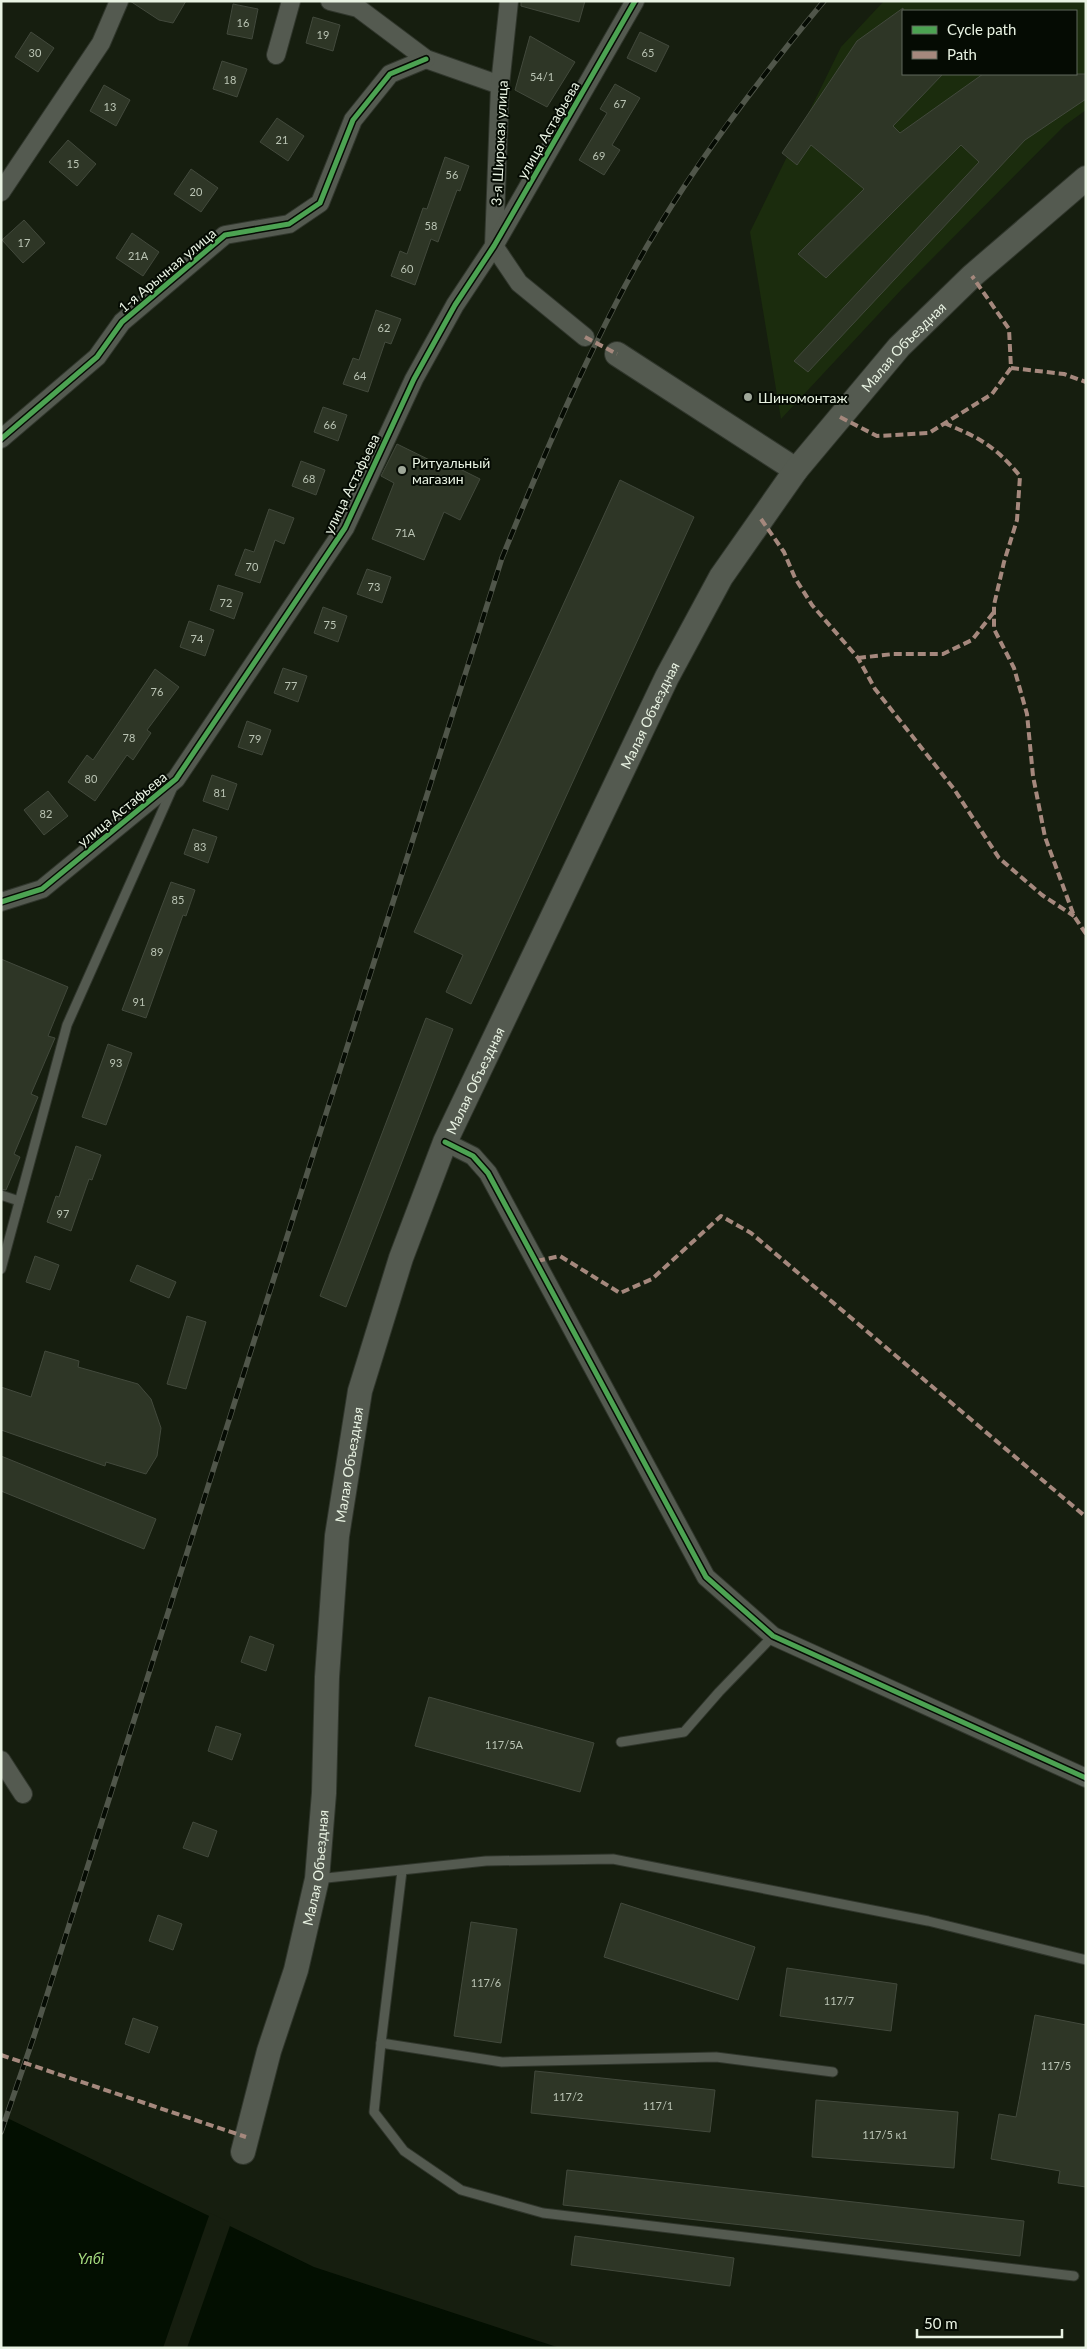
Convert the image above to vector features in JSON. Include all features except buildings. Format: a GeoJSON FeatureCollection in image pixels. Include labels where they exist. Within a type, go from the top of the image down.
{"type":"FeatureCollection","features":[{"type":"Feature","properties":{"kind":"main road","name":"Малая Объездная"},"geometry":{"type":"LineString","coordinates":[[243,2152],[269,2051],[296,1970],[317,1879],[324,1793],[327,1677],[337,1536],[360,1392],[402,1258],[445,1142],[667,677],[721,577],[796,470],[899,346],[972,276],[1086,178]]}},
{"type":"Feature","properties":{"kind":"main road"},"geometry":{"type":"LineString","coordinates":[[617,354],[796,470]]}},
{"type":"Feature","properties":{"kind":"street"},"geometry":{"type":"LineString","coordinates":[[1,192],[101,43],[119,1]]}},
{"type":"Feature","properties":{"kind":"street"},"geometry":{"type":"LineString","coordinates":[[276,55],[292,1]]}},
{"type":"Feature","properties":{"kind":"street"},"geometry":{"type":"LineString","coordinates":[[330,1],[358,8],[426,59],[500,85]]}},
{"type":"Feature","properties":{"kind":"street","name":"3-я Широкая улица"},"geometry":{"type":"LineString","coordinates":[[494,246],[500,85],[509,1]]}},
{"type":"Feature","properties":{"kind":"street","name":"улица Астафьева"},"geometry":{"type":"LineString","coordinates":[[1,902],[42,889],[176,779],[345,528],[414,378],[455,305],[494,246],[634,1]]}},
{"type":"Feature","properties":{"kind":"street","name":"1-я Арычная улица"},"geometry":{"type":"LineString","coordinates":[[1,439],[97,357],[122,322],[224,235],[289,224],[320,203],[352,120],[390,74],[426,59]]}},
{"type":"Feature","properties":{"kind":"street"},"geometry":{"type":"LineString","coordinates":[[494,246],[518,283],[585,337]]}},
{"type":"Feature","properties":{"kind":"street"},"geometry":{"type":"LineString","coordinates":[[445,1142],[473,1156],[488,1173],[706,1577],[773,1636],[1086,1778]]}},
{"type":"Feature","properties":{"kind":"street"},"geometry":{"type":"LineString","coordinates":[[1,1760],[23,1794]]}},
{"type":"Feature","properties":{"kind":"lane"},"geometry":{"type":"LineString","coordinates":[[1,1269],[67,1025],[176,779]]}},
{"type":"Feature","properties":{"kind":"lane"},"geometry":{"type":"LineString","coordinates":[[1,1195],[19,1201]]}},
{"type":"Feature","properties":{"kind":"lane"},"geometry":{"type":"LineString","coordinates":[[621,1742],[684,1732],[719,1692],[773,1636]]}},
{"type":"Feature","properties":{"kind":"lane"},"geometry":{"type":"LineString","coordinates":[[317,1879],[486,1861],[613,1859],[928,1921],[1086,1960]]}},
{"type":"Feature","properties":{"kind":"lane"},"geometry":{"type":"LineString","coordinates":[[402,1871],[374,2112],[404,2151],[461,2190],[543,2213],[1074,2276]]}},
{"type":"Feature","properties":{"kind":"lane"},"geometry":{"type":"LineString","coordinates":[[381,2043],[502,2062],[716,2058],[833,2072]]}},
{"type":"Feature","properties":{"kind":"shaded area"},"geometry":{"type":"Polygon","coordinates":[[[884,1],[1086,1],[1086,110],[1064,126],[901,290],[781,419],[750,232],[841,47],[884,1]]]}},
{"type":"Feature","properties":{"kind":"water","name":"Үлбі"},"geometry":{"type":"Polygon","coordinates":[[[1,2115],[314,2267],[560,2348],[1,2348],[1,2115]]]}},
{"type":"Feature","properties":{"kind":"pier"},"geometry":{"type":"Polygon","coordinates":[[[210,2213],[231,2223],[187,2348],[163,2348],[210,2213]]]}},
{"type":"Feature","properties":{"kind":"railway"},"geometry":{"type":"LineString","coordinates":[[1,2132],[34,2036],[502,558],[587,361],[647,246],[687,182],[731,120],[824,1]]}},
{"type":"Feature","properties":{"kind":"marked path"},"geometry":{"type":"LineString","coordinates":[[840,417],[877,436],[929,433],[992,394],[1011,368],[1009,329],[972,276]]}},
{"type":"Feature","properties":{"kind":"marked path"},"geometry":{"type":"LineString","coordinates":[[585,337],[617,354]]}},
{"type":"Feature","properties":{"kind":"marked path"},"geometry":{"type":"LineString","coordinates":[[1011,368],[1064,374],[1086,382]]}},
{"type":"Feature","properties":{"kind":"marked path"},"geometry":{"type":"LineString","coordinates":[[944,423],[968,433],[986,444],[1003,457],[1020,476],[1017,520],[1004,562],[994,605],[994,629],[1014,668],[1027,714],[1033,776],[1045,837],[1074,916],[1086,934]]}},
{"type":"Feature","properties":{"kind":"marked path"},"geometry":{"type":"LineString","coordinates":[[761,519],[784,552],[795,578],[812,605],[858,658],[875,689],[954,789],[999,858],[1042,895],[1074,916]]}},
{"type":"Feature","properties":{"kind":"marked path"},"geometry":{"type":"LineString","coordinates":[[858,658],[893,654],[943,654],[972,640],[994,612]]}},
{"type":"Feature","properties":{"kind":"marked path"},"geometry":{"type":"LineString","coordinates":[[537,1261],[560,1256],[620,1293],[652,1279],[721,1216],[751,1233],[1086,1517]]}},
{"type":"Feature","properties":{"kind":"marked path"},"geometry":{"type":"LineString","coordinates":[[1,2055],[246,2137]]}},
{"type":"Feature","properties":{"kind":"cycle path"},"geometry":{"type":"LineString","coordinates":[[1,902],[42,889],[176,779],[345,528],[414,379],[455,305],[494,246],[635,1]]}},
{"type":"Feature","properties":{"kind":"cycle path"},"geometry":{"type":"LineString","coordinates":[[1,439],[97,357],[122,322],[225,235],[289,224],[320,203],[353,120],[390,74],[426,59]]}},
{"type":"Feature","properties":{"kind":"cycle path"},"geometry":{"type":"LineString","coordinates":[[445,1142],[473,1156],[488,1173],[706,1577],[773,1636],[1086,1778]]}},
{"type":"Feature","properties":{"kind":"place","name":"Шиномонтаж"},"geometry":{"type":"Point","coordinates":[748,397]}},
{"type":"Feature","properties":{"kind":"place","name":"Ритуальный магазин"},"geometry":{"type":"Point","coordinates":[402,470]}}]}
